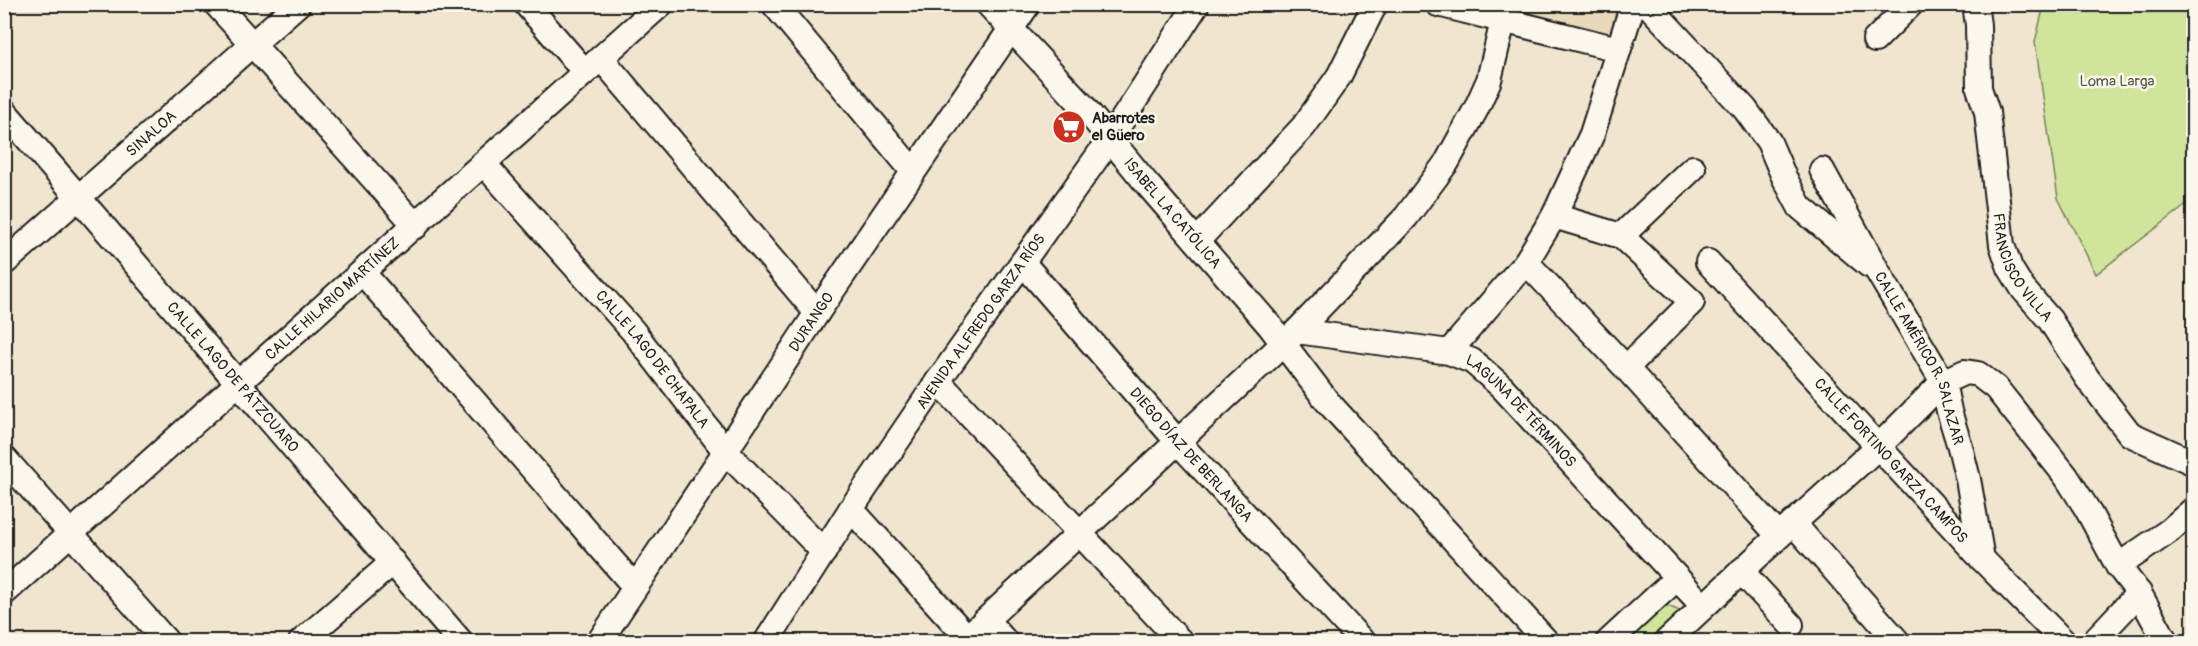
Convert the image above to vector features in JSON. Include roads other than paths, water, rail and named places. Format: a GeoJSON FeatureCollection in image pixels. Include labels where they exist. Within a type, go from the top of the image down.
{"type":"FeatureCollection","features":[{"type":"Feature","properties":{"kind":"street"},"geometry":{"type":"LineString","coordinates":[[216,4],[416,226]]}},
{"type":"Feature","properties":{"kind":"street","name":"SINALOA"},"geometry":{"type":"LineString","coordinates":[[4,263],[298,4]]}},
{"type":"Feature","properties":{"kind":"street"},"geometry":{"type":"LineString","coordinates":[[526,4],[593,65],[817,313]]}},
{"type":"Feature","properties":{"kind":"street","name":"CALLE HILARIO MARTÍNEZ"},"geometry":{"type":"LineString","coordinates":[[4,593],[661,4]]}},
{"type":"Feature","properties":{"kind":"street"},"geometry":{"type":"LineString","coordinates":[[774,4],[913,171]]}},
{"type":"Feature","properties":{"kind":"street","name":"ISABEL LA CATÓLICA"},"geometry":{"type":"LineString","coordinates":[[988,4],[1084,108],[1197,241],[1290,338],[1327,401],[1547,642]]}},
{"type":"Feature","properties":{"kind":"street","name":"DURANGO"},"geometry":{"type":"LineString","coordinates":[[599,642],[817,313],[1028,4]]}},
{"type":"Feature","properties":{"kind":"street","name":"AVENIDA ALFREDO GARZA RÍOS"},"geometry":{"type":"LineString","coordinates":[[766,642],[938,381],[1110,139],[1197,4]]}},
{"type":"Feature","properties":{"kind":"street"},"geometry":{"type":"LineString","coordinates":[[1197,241],[1304,126],[1339,75],[1376,4]]}},
{"type":"Feature","properties":{"kind":"street"},"geometry":{"type":"LineString","coordinates":[[1438,4],[1505,12],[1618,49]]}},
{"type":"Feature","properties":{"kind":"street"},"geometry":{"type":"LineString","coordinates":[[1449,352],[1526,262],[1554,216],[1592,134],[1633,4]]}},
{"type":"Feature","properties":{"kind":"street"},"geometry":{"type":"LineString","coordinates":[[1647,4],[1745,109],[1769,142],[1800,207],[1878,272]]}},
{"type":"Feature","properties":{"kind":"street"},"geometry":{"type":"LineString","coordinates":[[1875,40],[1911,4]]}},
{"type":"Feature","properties":{"kind":"street","name":"FRANCISCO VILLA"},"geometry":{"type":"LineString","coordinates":[[1975,4],[1978,25],[1979,88],[1987,112],[2002,245],[2010,268],[2023,289],[2050,320],[2087,378],[2130,434],[2193,464]]}},
{"type":"Feature","properties":{"kind":"street"},"geometry":{"type":"LineString","coordinates":[[852,509],[964,639],[1290,338],[1406,217],[1447,162],[1476,109],[1489,80],[1505,12]]}},
{"type":"Feature","properties":{"kind":"street","name":"CALLE LAGO DE PÁTZCUARO"},"geometry":{"type":"LineString","coordinates":[[4,111],[80,196],[461,642]]}},
{"type":"Feature","properties":{"kind":"street","name":"CALLE LAGO DE CHAPALA"},"geometry":{"type":"LineString","coordinates":[[484,164],[633,331],[725,451],[824,552]]}},
{"type":"Feature","properties":{"kind":"street"},"geometry":{"type":"LineString","coordinates":[[1621,236],[1693,168]]}},
{"type":"Feature","properties":{"kind":"street","name":"CALLE AMÉRICO R. SALAZAR"},"geometry":{"type":"LineString","coordinates":[[1822,170],[1878,272],[1943,382],[1968,479],[1982,559]]}},
{"type":"Feature","properties":{"kind":"street"},"geometry":{"type":"LineString","coordinates":[[1554,216],[1621,236],[1692,302],[1626,368]]}},
{"type":"Feature","properties":{"kind":"street"},"geometry":{"type":"LineString","coordinates":[[1526,262],[1626,368],[1898,642]]}},
{"type":"Feature","properties":{"kind":"street","name":"DIEGO DÍAZ DE BERLANGA"},"geometry":{"type":"LineString","coordinates":[[1023,263],[1178,442],[1363,642]]}},
{"type":"Feature","properties":{"kind":"street","name":"CALLE FORTINO GARZA CAMPOS"},"geometry":{"type":"LineString","coordinates":[[1715,269],[1982,559],[2064,642]]}},
{"type":"Feature","properties":{"kind":"street"},"geometry":{"type":"LineString","coordinates":[[363,273],[634,586]]}},
{"type":"Feature","properties":{"kind":"street","name":"LAGUNA DE TÉRMINOS"},"geometry":{"type":"LineString","coordinates":[[1290,338],[1449,352],[1472,361],[1502,387],[1703,606]]}},
{"type":"Feature","properties":{"kind":"street"},"geometry":{"type":"LineString","coordinates":[[1669,641],[1703,606],[1879,446],[1943,382],[1957,374],[1971,372],[1996,388],[2074,487],[2118,566],[2139,593],[2166,642]]}},
{"type":"Feature","properties":{"kind":"street"},"geometry":{"type":"LineString","coordinates":[[938,381],[1181,642]]}},
{"type":"Feature","properties":{"kind":"street"},"geometry":{"type":"LineString","coordinates":[[4,458],[167,642]]}},
{"type":"Feature","properties":{"kind":"street"},"geometry":{"type":"LineString","coordinates":[[2118,566],[2192,513]]}},
{"type":"Feature","properties":{"kind":"street"},"geometry":{"type":"LineString","coordinates":[[301,642],[393,562]]}},
{"type":"Feature","properties":{"kind":"street"},"geometry":{"type":"LineString","coordinates":[[1741,571],[1791,625]]}},
{"type":"Feature","properties":{"kind":"street"},"geometry":{"type":"LineString","coordinates":[[1608,642],[1677,578]]}},
{"type":"Feature","properties":{"kind":"street"},"geometry":{"type":"LineString","coordinates":[[2093,642],[2139,593]]}},
{"type":"Feature","properties":{"kind":"street"},"geometry":{"type":"LineString","coordinates":[[986,620],[1006,642]]}},
{"type":"Feature","properties":{"kind":"place","name":"Abarrotes el Güero"},"geometry":{"type":"Point","coordinates":[1069,127]}},
{"type":"Feature","properties":{"kind":"park label","name":"Loma Larga"},"geometry":{"type":"Point","coordinates":[2117,81]}}]}
